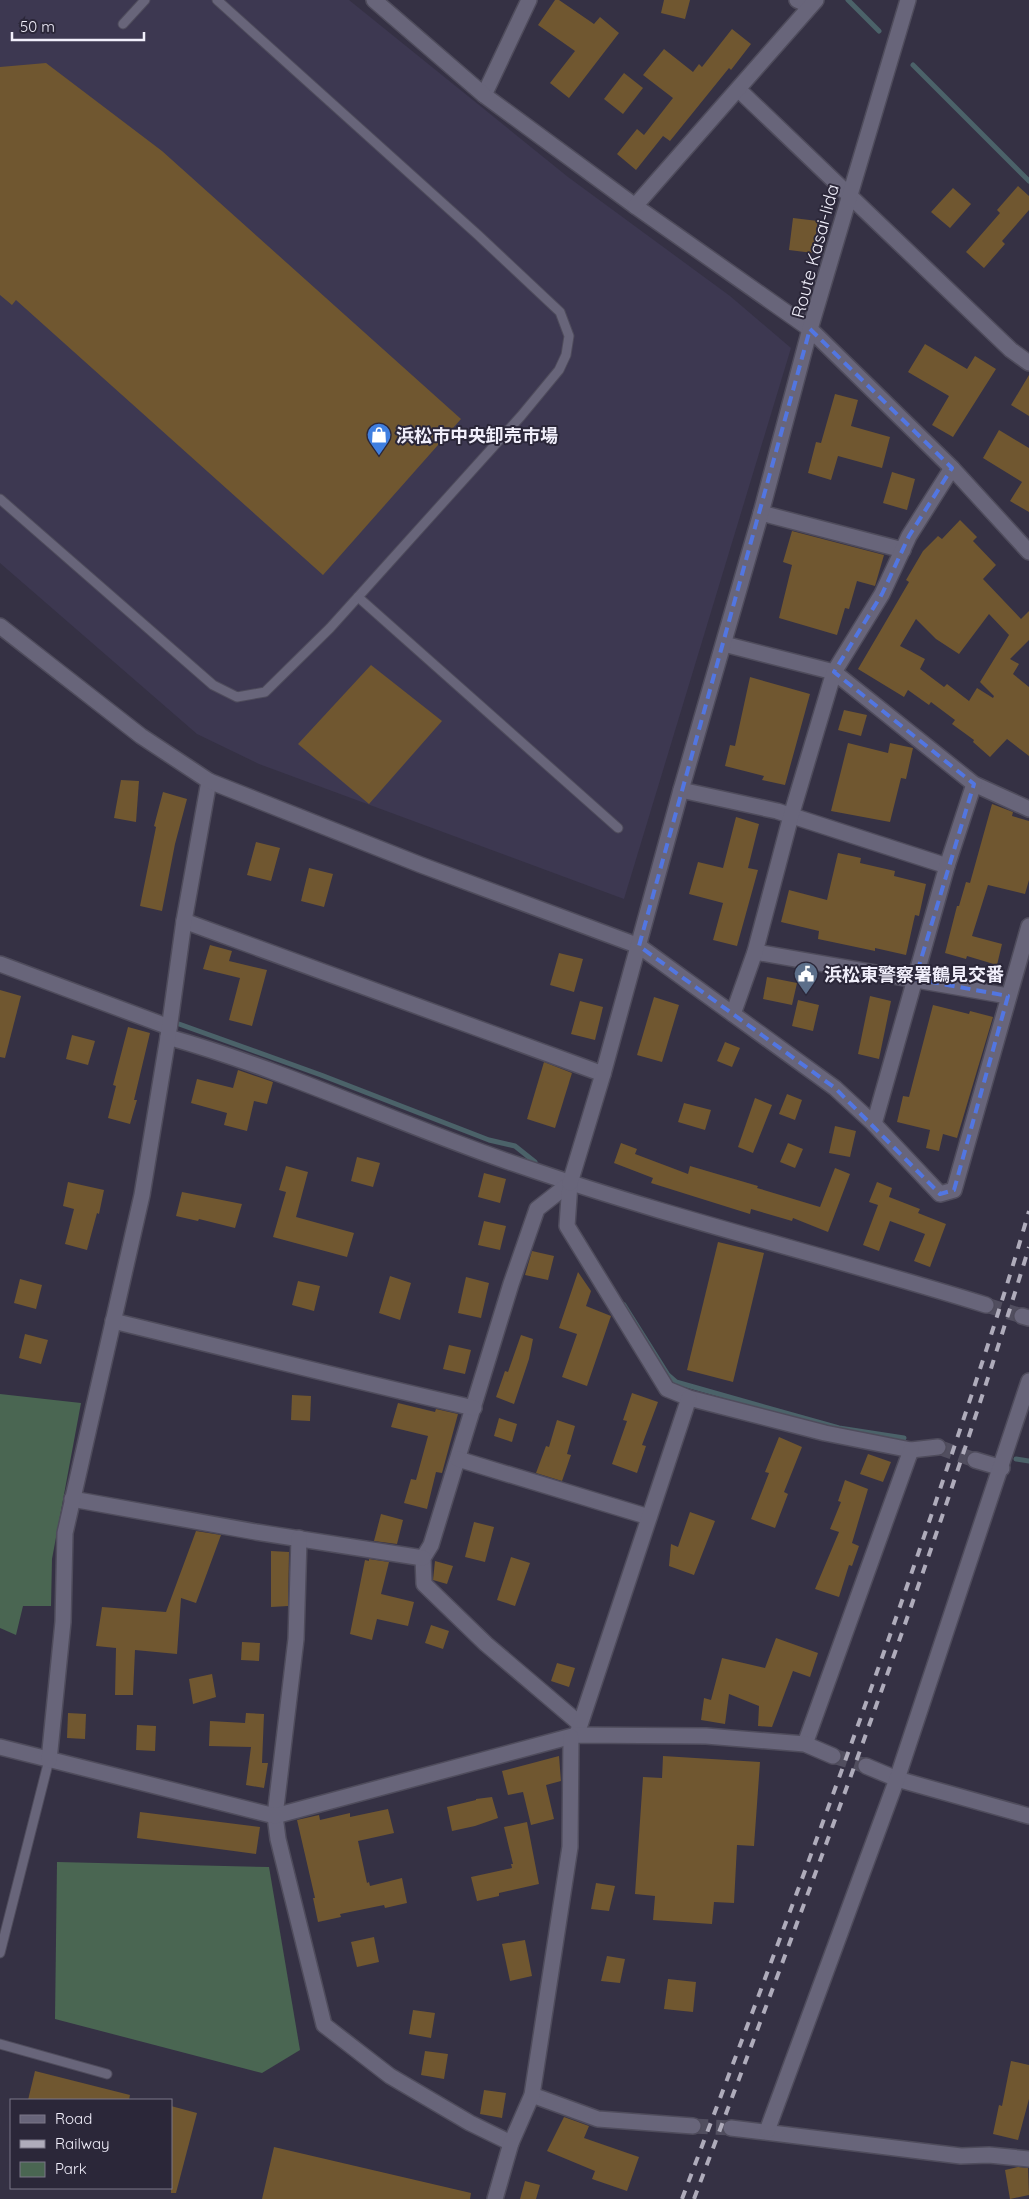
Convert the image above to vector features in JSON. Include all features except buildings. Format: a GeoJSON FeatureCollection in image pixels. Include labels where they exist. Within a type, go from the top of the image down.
{"type":"FeatureCollection","features":[{"type":"Feature","properties":{"kind":"street"},"geometry":{"type":"LineString","coordinates":[[374,0],[484,95],[635,206],[810,329],[761,513],[681,790],[604,1074],[570,1183],[567,1226],[667,1389],[690,1398],[825,1433],[911,1450],[938,1447]]}},
{"type":"Feature","properties":{"kind":"street"},"geometry":{"type":"LineString","coordinates":[[484,95],[529,0]]}},
{"type":"Feature","properties":{"kind":"street","name":"Route Kasai-Iida"},"geometry":{"type":"LineString","coordinates":[[908,0],[810,329],[952,468],[1029,552]]}},
{"type":"Feature","properties":{"kind":"street"},"geometry":{"type":"LineString","coordinates":[[635,206],[738,90],[808,2]]}},
{"type":"Feature","properties":{"kind":"street"},"geometry":{"type":"LineString","coordinates":[[738,90],[1011,350],[1029,363]]}},
{"type":"Feature","properties":{"kind":"street"},"geometry":{"type":"LineString","coordinates":[[732,1014],[755,952],[791,816],[834,672],[882,594],[909,536],[952,468]]}},
{"type":"Feature","properties":{"kind":"street"},"geometry":{"type":"LineString","coordinates":[[761,513],[902,550]]}},
{"type":"Feature","properties":{"kind":"street"},"geometry":{"type":"LineString","coordinates":[[0,626],[141,736],[209,781],[421,865],[638,946],[835,1088],[874,1124],[940,1194],[954,1190],[1029,926]]}},
{"type":"Feature","properties":{"kind":"street"},"geometry":{"type":"LineString","coordinates":[[724,644],[834,672],[974,784],[1029,809]]}},
{"type":"Feature","properties":{"kind":"street"},"geometry":{"type":"LineString","coordinates":[[49,1760],[64,1622],[65,1533],[142,1195],[169,1032],[184,921],[209,781]]}},
{"type":"Feature","properties":{"kind":"street"},"geometry":{"type":"LineString","coordinates":[[874,1124],[948,866],[974,784]]}},
{"type":"Feature","properties":{"kind":"street"},"geometry":{"type":"LineString","coordinates":[[681,790],[791,816],[948,866]]}},
{"type":"Feature","properties":{"kind":"street"},"geometry":{"type":"LineString","coordinates":[[184,921],[604,1074]]}},
{"type":"Feature","properties":{"kind":"street"},"geometry":{"type":"LineString","coordinates":[[755,952],[1008,996]]}},
{"type":"Feature","properties":{"kind":"street"},"geometry":{"type":"LineString","coordinates":[[0,964],[220,1052],[337,1094],[480,1152],[570,1183],[986,1305]]}},
{"type":"Feature","properties":{"kind":"street"},"geometry":{"type":"LineString","coordinates":[[570,1183],[537,1209],[511,1284],[431,1545],[423,1558],[424,1584],[576,1732]]}},
{"type":"Feature","properties":{"kind":"street"},"geometry":{"type":"LineString","coordinates":[[113,1321],[282,1361],[335,1377],[474,1408]]}},
{"type":"Feature","properties":{"kind":"street"},"geometry":{"type":"LineString","coordinates":[[767,2131],[897,1779],[1002,1468],[1029,1381]]}},
{"type":"Feature","properties":{"kind":"street"},"geometry":{"type":"LineString","coordinates":[[495,2199],[512,2143],[532,2095],[570,1847],[576,1732],[690,1398]]}},
{"type":"Feature","properties":{"kind":"street"},"geometry":{"type":"LineString","coordinates":[[805,1744],[911,1450]]}},
{"type":"Feature","properties":{"kind":"street"},"geometry":{"type":"LineString","coordinates":[[458,1459],[649,1517]]}},
{"type":"Feature","properties":{"kind":"street"},"geometry":{"type":"LineString","coordinates":[[974,1460],[1002,1468]]}},
{"type":"Feature","properties":{"kind":"street"},"geometry":{"type":"LineString","coordinates":[[72,1499],[423,1558]]}},
{"type":"Feature","properties":{"kind":"street"},"geometry":{"type":"LineString","coordinates":[[299,1538],[296,1639],[275,1816],[278,1839],[324,2025],[390,2076],[470,2123],[512,2143]]}},
{"type":"Feature","properties":{"kind":"street"},"geometry":{"type":"LineString","coordinates":[[0,1747],[275,1816],[576,1732],[706,1736],[805,1744],[833,1756]]}},
{"type":"Feature","properties":{"kind":"street"},"geometry":{"type":"LineString","coordinates":[[866,1766],[897,1779],[1029,1816]]}},
{"type":"Feature","properties":{"kind":"street"},"geometry":{"type":"LineString","coordinates":[[532,2095],[598,2119],[693,2126]]}},
{"type":"Feature","properties":{"kind":"street"},"geometry":{"type":"LineString","coordinates":[[731,2128],[961,2156],[989,2154],[1029,2159]]}},
{"type":"Feature","properties":{"kind":"lane"},"geometry":{"type":"LineString","coordinates":[[123,24],[145,0]]}},
{"type":"Feature","properties":{"kind":"lane"},"geometry":{"type":"LineString","coordinates":[[0,499],[213,686],[237,697],[264,692],[330,628],[560,370],[566,355],[569,336],[560,312],[471,228],[217,0]]}},
{"type":"Feature","properties":{"kind":"lane"},"geometry":{"type":"LineString","coordinates":[[358,597],[618,828]]}},
{"type":"Feature","properties":{"kind":"lane"},"geometry":{"type":"LineString","coordinates":[[0,1952],[49,1760]]}},
{"type":"Feature","properties":{"kind":"lane"},"geometry":{"type":"LineString","coordinates":[[0,2044],[107,2074]]}},
{"type":"Feature","properties":{"kind":"highlighted area"},"geometry":{"type":"Polygon","coordinates":[[[810,329],[952,468],[909,536],[882,594],[834,672],[974,784],[915,979],[1008,996],[954,1190],[940,1194],[835,1088],[639,946],[810,329]]]}},
{"type":"Feature","properties":{"kind":"shaded area","name":"浜松市中央卸売市場"},"geometry":{"type":"Polygon","coordinates":[[[0,0],[349,0],[568,177],[730,296],[791,348],[624,899],[259,764],[197,734],[0,563],[0,0]]]}},
{"type":"Feature","properties":{"kind":"green space"},"geometry":{"type":"Polygon","coordinates":[[[0,1394],[81,1403],[52,1559],[51,1606],[23,1606],[16,1635],[0,1628],[0,1394]]]}},
{"type":"Feature","properties":{"kind":"green space"},"geometry":{"type":"Polygon","coordinates":[[[57,1862],[269,1867],[300,2050],[262,2073],[55,2019],[57,1862]]]}},
{"type":"Feature","properties":{"kind":"waterway"},"geometry":{"type":"LineString","coordinates":[[848,0],[879,31]]}},
{"type":"Feature","properties":{"kind":"waterway"},"geometry":{"type":"LineString","coordinates":[[913,65],[1029,181]]}},
{"type":"Feature","properties":{"kind":"waterway"},"geometry":{"type":"LineString","coordinates":[[179,1024],[321,1075],[489,1140],[515,1146],[535,1162]]}},
{"type":"Feature","properties":{"kind":"waterway"},"geometry":{"type":"LineString","coordinates":[[624,1305],[668,1375],[676,1382],[839,1428],[904,1438]]}},
{"type":"Feature","properties":{"kind":"waterway"},"geometry":{"type":"LineString","coordinates":[[1016,1459],[1029,1461]]}},
{"type":"Feature","properties":{"kind":"tunnel"},"geometry":{"type":"LineString","coordinates":[[986,1305],[1022,1316]]}},
{"type":"Feature","properties":{"kind":"tunnel"},"geometry":{"type":"LineString","coordinates":[[938,1447],[975,1460]]}},
{"type":"Feature","properties":{"kind":"tunnel"},"geometry":{"type":"LineString","coordinates":[[833,1756],[866,1766]]}},
{"type":"Feature","properties":{"kind":"tunnel"},"geometry":{"type":"LineString","coordinates":[[693,2126],[731,2128]]}},
{"type":"Feature","properties":{"kind":"railway"},"geometry":{"type":"LineString","coordinates":[[682,2199],[809,1861],[900,1607],[981,1366],[1029,1211]]}},
{"type":"Feature","properties":{"kind":"railway"},"geometry":{"type":"LineString","coordinates":[[694,2199],[826,1844],[911,1607],[952,1487],[1029,1247]]}},
{"type":"Feature","properties":{"kind":"place","name":"浜松市中央卸売市場"},"geometry":{"type":"Point","coordinates":[379,456]}},
{"type":"Feature","properties":{"kind":"place","name":"浜松東警察署鶴見交番"},"geometry":{"type":"Point","coordinates":[806,995]}}]}
